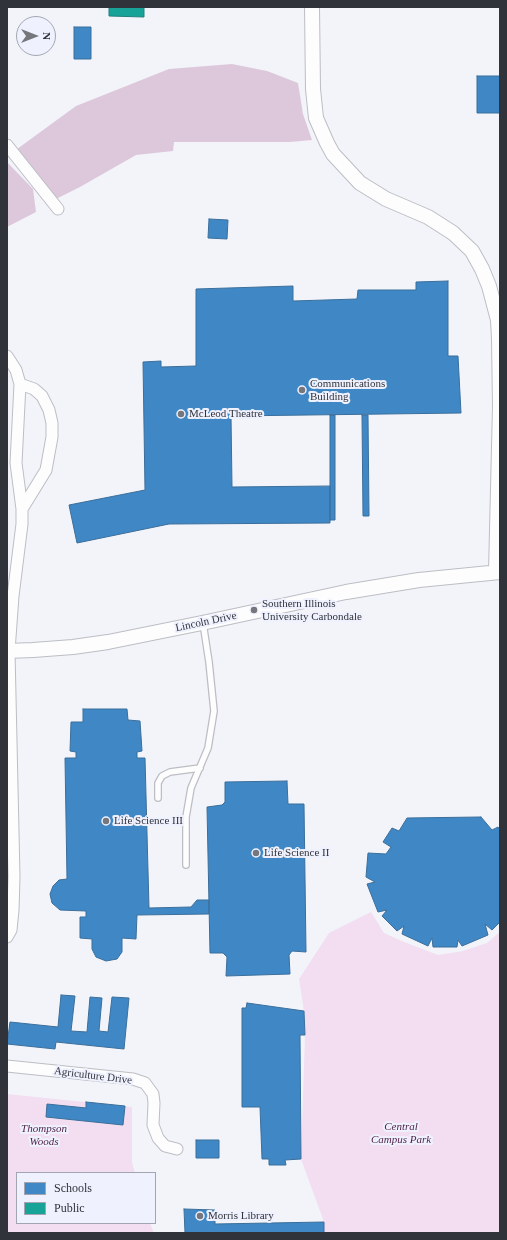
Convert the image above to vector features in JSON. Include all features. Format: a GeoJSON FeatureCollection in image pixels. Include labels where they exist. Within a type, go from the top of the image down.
{"type":"FeatureCollection","features":[{"type":"Feature","properties":{"kind":"street"},"geometry":{"type":"LineString","coordinates":[[312,7],[314,96],[316,118],[333,154],[360,183],[386,198],[428,217],[453,233],[472,251],[490,286],[498,320],[499,339],[500,406],[498,572]]}},
{"type":"Feature","properties":{"kind":"street"},"geometry":{"type":"LineString","coordinates":[[7,145],[58,209]]}},
{"type":"Feature","properties":{"kind":"street"},"geometry":{"type":"LineString","coordinates":[[7,356],[16,370],[20,384],[16,463],[22,509],[22,524],[8,651],[14,877],[11,930],[7,937]]}},
{"type":"Feature","properties":{"kind":"street"},"geometry":{"type":"LineString","coordinates":[[20,384],[34,389],[42,396],[49,410],[52,423],[52,437],[46,470],[22,509]]}},
{"type":"Feature","properties":{"kind":"street","name":"Lincoln Drive"},"geometry":{"type":"LineString","coordinates":[[8,651],[80,646],[108,642],[346,592],[419,580],[498,572]]}},
{"type":"Feature","properties":{"kind":"street","name":"Agriculture Drive"},"geometry":{"type":"LineString","coordinates":[[7,1066],[133,1079],[145,1083],[153,1094],[153,1125],[158,1138],[165,1146],[177,1149]]}},
{"type":"Feature","properties":{"kind":"lane"},"geometry":{"type":"LineString","coordinates":[[186,865],[186,817],[191,788],[208,748],[214,711],[209,662],[202,623]]}},
{"type":"Feature","properties":{"kind":"lane"},"geometry":{"type":"LineString","coordinates":[[158,798],[158,783],[162,776],[170,772],[200,768]]}},
{"type":"Feature","properties":{"kind":"green space","name":"Central Campus Park"},"geometry":{"type":"Polygon","coordinates":[[[371,912],[384,933],[438,955],[463,951],[487,943],[500,932],[500,1233],[324,1233],[324,1222],[301,1159],[305,1035],[304,1011],[299,979],[329,933],[371,912]]]}},
{"type":"Feature","properties":{"kind":"green space","name":"Thompson Woods"},"geometry":{"type":"Polygon","coordinates":[[[7,1094],[132,1107],[132,1162],[135,1172],[16,1172],[16,1224],[150,1224],[154,1233],[7,1233],[7,1094]]]}},
{"type":"Feature","properties":{"kind":"shaded area"},"geometry":{"type":"Polygon","coordinates":[[[232,64],[267,71],[298,83],[303,114],[312,140],[290,142],[174,142],[173,151],[136,155],[52,201],[13,152],[76,106],[169,69],[232,64]]]}},
{"type":"Feature","properties":{"kind":"shaded area"},"geometry":{"type":"Polygon","coordinates":[[[7,162],[33,189],[36,212],[7,227],[7,162]]]}},
{"type":"Feature","properties":{"kind":"building: Schools"},"geometry":{"type":"Polygon","coordinates":[[[74,27],[91,27],[91,59],[74,59],[74,27]]]}},
{"type":"Feature","properties":{"kind":"building: Schools"},"geometry":{"type":"Polygon","coordinates":[[[477,76],[500,76],[500,113],[477,113],[477,76]]]}},
{"type":"Feature","properties":{"kind":"building: Schools"},"geometry":{"type":"Polygon","coordinates":[[[209,219],[228,220],[227,239],[208,238],[209,219]]]}},
{"type":"Feature","properties":{"kind":"building: Schools","name":"Communications Building"},"geometry":{"type":"Polygon","coordinates":[[[448,281],[448,356],[458,356],[461,413],[231,416],[232,487],[330,486],[330,523],[169,524],[77,543],[69,505],[145,490],[143,362],[161,361],[161,367],[196,366],[196,289],[293,286],[293,301],[357,299],[358,290],[416,290],[416,282],[448,281]]]}},
{"type":"Feature","properties":{"kind":"building: Schools"},"geometry":{"type":"Polygon","coordinates":[[[330,415],[335,415],[335,520],[330,520],[330,415]]]}},
{"type":"Feature","properties":{"kind":"building: Schools"},"geometry":{"type":"Polygon","coordinates":[[[362,415],[368,415],[369,516],[363,516],[362,415]]]}},
{"type":"Feature","properties":{"kind":"building: Schools","name":"Life Science III"},"geometry":{"type":"Polygon","coordinates":[[[83,709],[127,709],[128,720],[140,721],[142,751],[137,752],[137,758],[145,758],[149,908],[191,907],[197,900],[209,900],[209,914],[137,915],[136,939],[122,938],[122,952],[117,959],[106,961],[96,957],[92,949],[92,939],[80,938],[80,917],[86,917],[86,911],[60,910],[52,903],[50,894],[53,886],[59,880],[67,879],[65,758],[76,758],[76,752],[70,751],[71,722],[83,722],[83,709]]]}},
{"type":"Feature","properties":{"kind":"building: Schools","name":"Life Science II"},"geometry":{"type":"Polygon","coordinates":[[[287,781],[288,804],[304,804],[306,952],[292,951],[289,955],[290,974],[226,976],[227,957],[223,953],[210,953],[207,807],[222,805],[225,802],[225,782],[287,781]]]}},
{"type":"Feature","properties":{"kind":"building: Schools"},"geometry":{"type":"Polygon","coordinates":[[[481,817],[492,830],[498,827],[500,830],[500,922],[492,930],[485,924],[488,935],[462,946],[458,940],[457,947],[433,947],[432,938],[428,946],[402,934],[404,926],[397,931],[382,916],[387,910],[378,912],[367,884],[375,882],[366,877],[368,853],[386,854],[391,847],[383,842],[392,828],[399,831],[407,818],[481,817]]]}},
{"type":"Feature","properties":{"kind":"building: Schools"},"geometry":{"type":"Polygon","coordinates":[[[61,995],[75,996],[71,1031],[87,1032],[90,997],[102,998],[99,1031],[108,1032],[112,997],[129,998],[124,1049],[56,1042],[55,1049],[7,1044],[10,1022],[58,1027],[61,995]]]}},
{"type":"Feature","properties":{"kind":"building: Schools"},"geometry":{"type":"Polygon","coordinates":[[[247,1003],[304,1011],[305,1035],[300,1035],[301,1159],[285,1160],[286,1165],[269,1165],[269,1159],[262,1159],[260,1107],[242,1107],[242,1008],[246,1008],[247,1003]]]}},
{"type":"Feature","properties":{"kind":"building: Schools"},"geometry":{"type":"Polygon","coordinates":[[[86,1102],[125,1106],[123,1125],[46,1117],[47,1104],[86,1108],[86,1102]]]}},
{"type":"Feature","properties":{"kind":"building: Schools"},"geometry":{"type":"Polygon","coordinates":[[[196,1140],[219,1140],[219,1158],[196,1158],[196,1140]]]}},
{"type":"Feature","properties":{"kind":"building: Schools","name":"Morris Library"},"geometry":{"type":"Polygon","coordinates":[[[184,1209],[215,1210],[215,1224],[324,1222],[324,1233],[185,1233],[184,1209]]]}},
{"type":"Feature","properties":{"kind":"building: Public"},"geometry":{"type":"Polygon","coordinates":[[[109,7],[144,7],[144,17],[109,16],[109,7]]]}},
{"type":"Feature","properties":{"kind":"place","name":"Communications Building"},"geometry":{"type":"Point","coordinates":[302,390]}},
{"type":"Feature","properties":{"kind":"place","name":"McLeod Theatre"},"geometry":{"type":"Point","coordinates":[181,414]}},
{"type":"Feature","properties":{"kind":"place","name":"Southern Illinois University Carbondale"},"geometry":{"type":"Point","coordinates":[254,610]}},
{"type":"Feature","properties":{"kind":"place","name":"Life Science III"},"geometry":{"type":"Point","coordinates":[106,821]}},
{"type":"Feature","properties":{"kind":"place","name":"Life Science II"},"geometry":{"type":"Point","coordinates":[256,853]}},
{"type":"Feature","properties":{"kind":"place","name":"Morris Library"},"geometry":{"type":"Point","coordinates":[200,1216]}}]}
